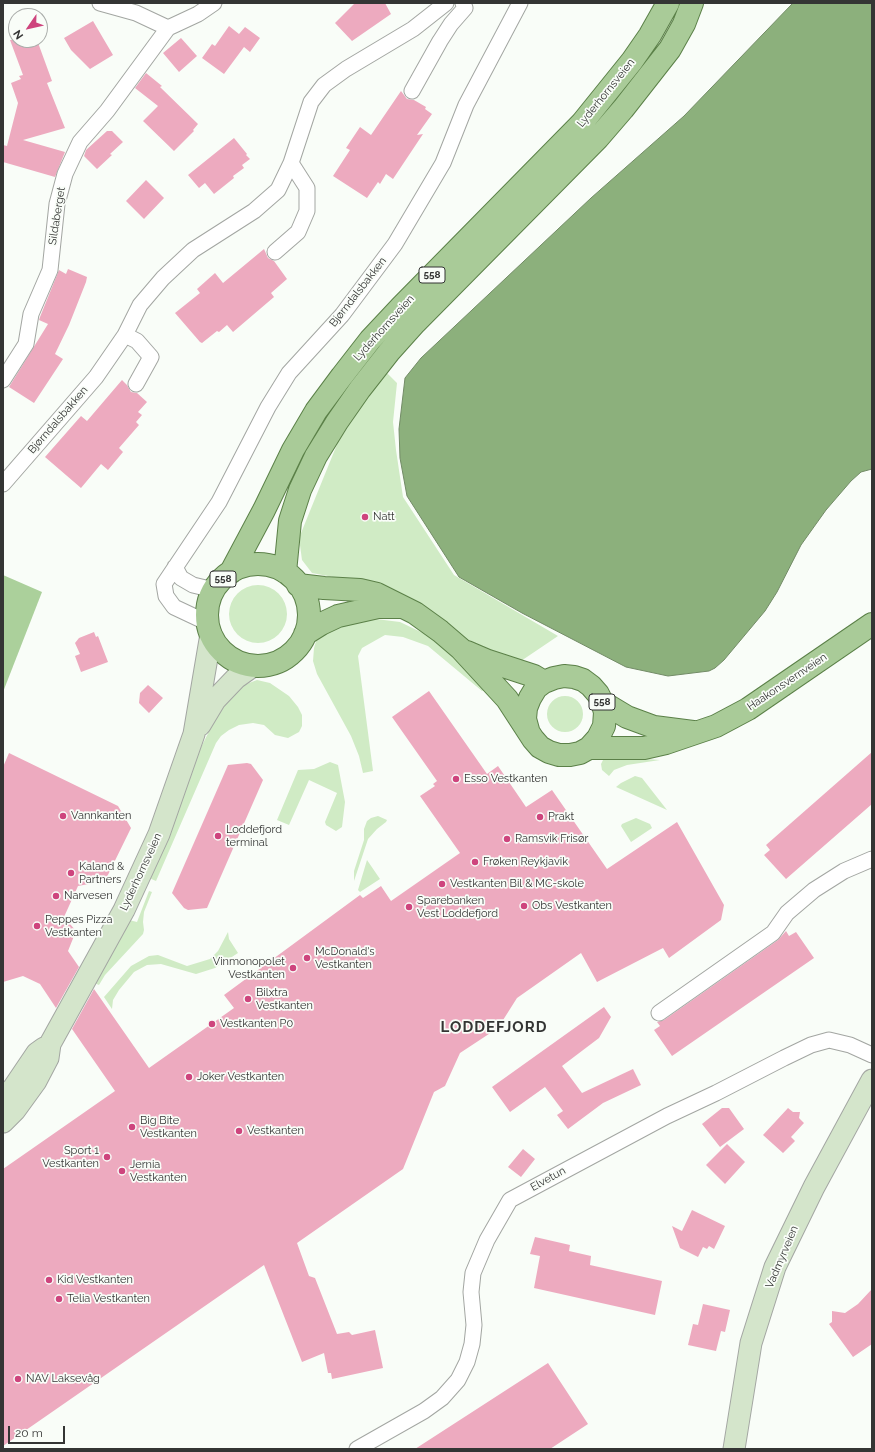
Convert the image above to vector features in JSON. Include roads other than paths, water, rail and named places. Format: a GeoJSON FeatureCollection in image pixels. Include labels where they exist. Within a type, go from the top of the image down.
{"type":"FeatureCollection","features":[{"type":"Feature","properties":{"kind":"main road","name":"Lyderhornsveien"},"geometry":{"type":"LineString","coordinates":[[231,572],[264,510],[293,450],[316,411],[342,376],[370,340],[410,297],[582,123],[632,61],[650,35],[668,3]]}},
{"type":"Feature","properties":{"kind":"main road","name":"Lyderhornsveien"},"geometry":{"type":"LineString","coordinates":[[292,578],[290,521],[300,490],[316,456],[337,422],[360,389],[389,352],[415,323],[598,138],[623,109],[670,49],[684,24],[692,3]]}},
{"type":"Feature","properties":{"kind":"main road","name":"558"},"geometry":{"type":"LineString","coordinates":[[210,629],[207,612],[209,601],[214,590],[221,580],[231,572],[241,567],[264,565],[274,567],[292,578],[324,588],[360,590],[377,594],[403,607],[440,631],[461,649],[507,699],[533,739],[540,747],[549,752],[559,755],[570,755],[580,753],[589,748],[598,738],[604,726],[602,702],[598,694],[583,680],[564,676],[554,678],[544,682],[536,688],[530,698],[526,708],[525,719],[528,730]]}},
{"type":"Feature","properties":{"kind":"main road"},"geometry":{"type":"LineString","coordinates":[[210,629],[218,646],[228,656],[239,662],[253,666],[264,666],[285,659],[294,652],[301,643],[308,624],[309,610],[305,597],[292,578]]}},
{"type":"Feature","properties":{"kind":"main road"},"geometry":{"type":"LineString","coordinates":[[305,634],[338,616],[378,607],[403,607]]}},
{"type":"Feature","properties":{"kind":"main road","name":"Haakonsvernveien"},"geometry":{"type":"LineString","coordinates":[[589,748],[644,748],[666,743],[716,726],[748,709],[872,624]]}},
{"type":"Feature","properties":{"kind":"main road","name":"Lyderhornsveien"},"geometry":{"type":"LineString","coordinates":[[3,1122],[16,1110],[36,1081],[48,1058],[50,1044],[124,910],[159,834],[194,734],[210,629]]}},
{"type":"Feature","properties":{"kind":"main road","name":"558"},"geometry":{"type":"LineString","coordinates":[[461,649],[488,661],[534,676],[544,682]]}},
{"type":"Feature","properties":{"kind":"main road","name":"Lyderhornsveien"},"geometry":{"type":"LineString","coordinates":[[194,734],[215,700],[236,678],[253,666]]}},
{"type":"Feature","properties":{"kind":"main road","name":"Haakonsvernveien"},"geometry":{"type":"LineString","coordinates":[[602,702],[627,717],[654,727],[698,732]]}},
{"type":"Feature","properties":{"kind":"main road","name":"Lyderhornsveien"},"geometry":{"type":"LineString","coordinates":[[3,1099],[14,1087],[37,1053],[50,1044]]}},
{"type":"Feature","properties":{"kind":"main road","name":"Vadmyrveien"},"geometry":{"type":"LineString","coordinates":[[734,1449],[752,1343],[775,1267],[814,1187],[872,1080]]}},
{"type":"Feature","properties":{"kind":"street"},"geometry":{"type":"LineString","coordinates":[[100,3],[136,13],[168,28]]}},
{"type":"Feature","properties":{"kind":"street","name":"Sildaberget"},"geometry":{"type":"LineString","coordinates":[[3,380],[26,344],[31,314],[50,270],[57,204],[65,174],[80,142],[107,110],[168,28],[198,14],[214,3]]}},
{"type":"Feature","properties":{"kind":"street","name":"Bjørndalsbakken"},"geometry":{"type":"LineString","coordinates":[[3,484],[96,377],[125,335],[140,305],[163,278],[193,250],[254,211],[278,190],[291,163],[311,102],[324,85],[346,69],[414,29],[446,3]]}},
{"type":"Feature","properties":{"kind":"street"},"geometry":{"type":"LineString","coordinates":[[412,91],[440,41],[451,24],[465,8],[463,3]]}},
{"type":"Feature","properties":{"kind":"street","name":"Bjørndalsbakken"},"geometry":{"type":"LineString","coordinates":[[210,629],[174,607],[166,596],[164,584],[219,502],[238,469],[268,407],[289,373],[342,315],[395,244],[443,163],[466,105],[520,3]]}},
{"type":"Feature","properties":{"kind":"street"},"geometry":{"type":"LineString","coordinates":[[275,252],[298,232],[307,211],[307,188],[291,163]]}},
{"type":"Feature","properties":{"kind":"street"},"geometry":{"type":"LineString","coordinates":[[125,335],[137,341],[151,358],[136,384]]}},
{"type":"Feature","properties":{"kind":"street"},"geometry":{"type":"LineString","coordinates":[[175,567],[181,578],[193,585],[214,590]]}},
{"type":"Feature","properties":{"kind":"street"},"geometry":{"type":"LineString","coordinates":[[659,1013],[773,933],[787,913],[814,890],[844,871],[872,859]]}},
{"type":"Feature","properties":{"kind":"street","name":"Elvetun"},"geometry":{"type":"LineString","coordinates":[[357,1449],[424,1411],[442,1398],[458,1380],[467,1362],[472,1344],[474,1324],[471,1292],[474,1273],[487,1240],[510,1200],[667,1116],[811,1045],[829,1040],[850,1045],[872,1055]]}},
{"type":"Feature","properties":{"kind":"place","name":"Natt"},"geometry":{"type":"Point","coordinates":[365,517]}},
{"type":"Feature","properties":{"kind":"place","name":"Esso Vestkanten"},"geometry":{"type":"Point","coordinates":[456,779]}},
{"type":"Feature","properties":{"kind":"place","name":"Vannkanten"},"geometry":{"type":"Point","coordinates":[63,816]}},
{"type":"Feature","properties":{"kind":"place","name":"Prakt"},"geometry":{"type":"Point","coordinates":[540,817]}},
{"type":"Feature","properties":{"kind":"place","name":"Loddefjord terminal"},"geometry":{"type":"Point","coordinates":[218,836]}},
{"type":"Feature","properties":{"kind":"place","name":"Ramsvik Frisør"},"geometry":{"type":"Point","coordinates":[507,839]}},
{"type":"Feature","properties":{"kind":"place","name":"Frøken Reykjavik"},"geometry":{"type":"Point","coordinates":[475,862]}},
{"type":"Feature","properties":{"kind":"place","name":"Kaland & Partners"},"geometry":{"type":"Point","coordinates":[71,873]}},
{"type":"Feature","properties":{"kind":"place","name":"Vestkanten Bil & MC-skole"},"geometry":{"type":"Point","coordinates":[442,884]}},
{"type":"Feature","properties":{"kind":"place","name":"Narvesen"},"geometry":{"type":"Point","coordinates":[56,896]}},
{"type":"Feature","properties":{"kind":"place","name":"Obs Vestkanten"},"geometry":{"type":"Point","coordinates":[524,906]}},
{"type":"Feature","properties":{"kind":"place","name":"Sparebanken Vest Loddefjord"},"geometry":{"type":"Point","coordinates":[409,907]}},
{"type":"Feature","properties":{"kind":"place","name":"Peppes Pizza Vestkanten"},"geometry":{"type":"Point","coordinates":[37,926]}},
{"type":"Feature","properties":{"kind":"place","name":"McDonald's Vestkanten"},"geometry":{"type":"Point","coordinates":[307,958]}},
{"type":"Feature","properties":{"kind":"place","name":"Vinmonopolet Vestkanten"},"geometry":{"type":"Point","coordinates":[293,968]}},
{"type":"Feature","properties":{"kind":"place","name":"Bilxtra Vestkanten"},"geometry":{"type":"Point","coordinates":[248,999]}},
{"type":"Feature","properties":{"kind":"place","name":"Vestkanten P0"},"geometry":{"type":"Point","coordinates":[212,1024]}},
{"type":"Feature","properties":{"kind":"place","name":"Joker Vestkanten"},"geometry":{"type":"Point","coordinates":[189,1077]}},
{"type":"Feature","properties":{"kind":"place","name":"Big Bite Vestkanten"},"geometry":{"type":"Point","coordinates":[132,1127]}},
{"type":"Feature","properties":{"kind":"place","name":"Vestkanten"},"geometry":{"type":"Point","coordinates":[239,1131]}},
{"type":"Feature","properties":{"kind":"place","name":"Sport 1 Vestkanten"},"geometry":{"type":"Point","coordinates":[107,1157]}},
{"type":"Feature","properties":{"kind":"place","name":"Jernia Vestkanten"},"geometry":{"type":"Point","coordinates":[122,1171]}},
{"type":"Feature","properties":{"kind":"place","name":"Kid Vestkanten"},"geometry":{"type":"Point","coordinates":[49,1280]}},
{"type":"Feature","properties":{"kind":"place","name":"Telia Vestkanten"},"geometry":{"type":"Point","coordinates":[59,1299]}},
{"type":"Feature","properties":{"kind":"place","name":"NAV Laksevåg"},"geometry":{"type":"Point","coordinates":[18,1379]}},
{"type":"Feature","properties":{"kind":"district","name":"LODDEFJORD"},"geometry":{"type":"Point","coordinates":[494,1027]}}]}
